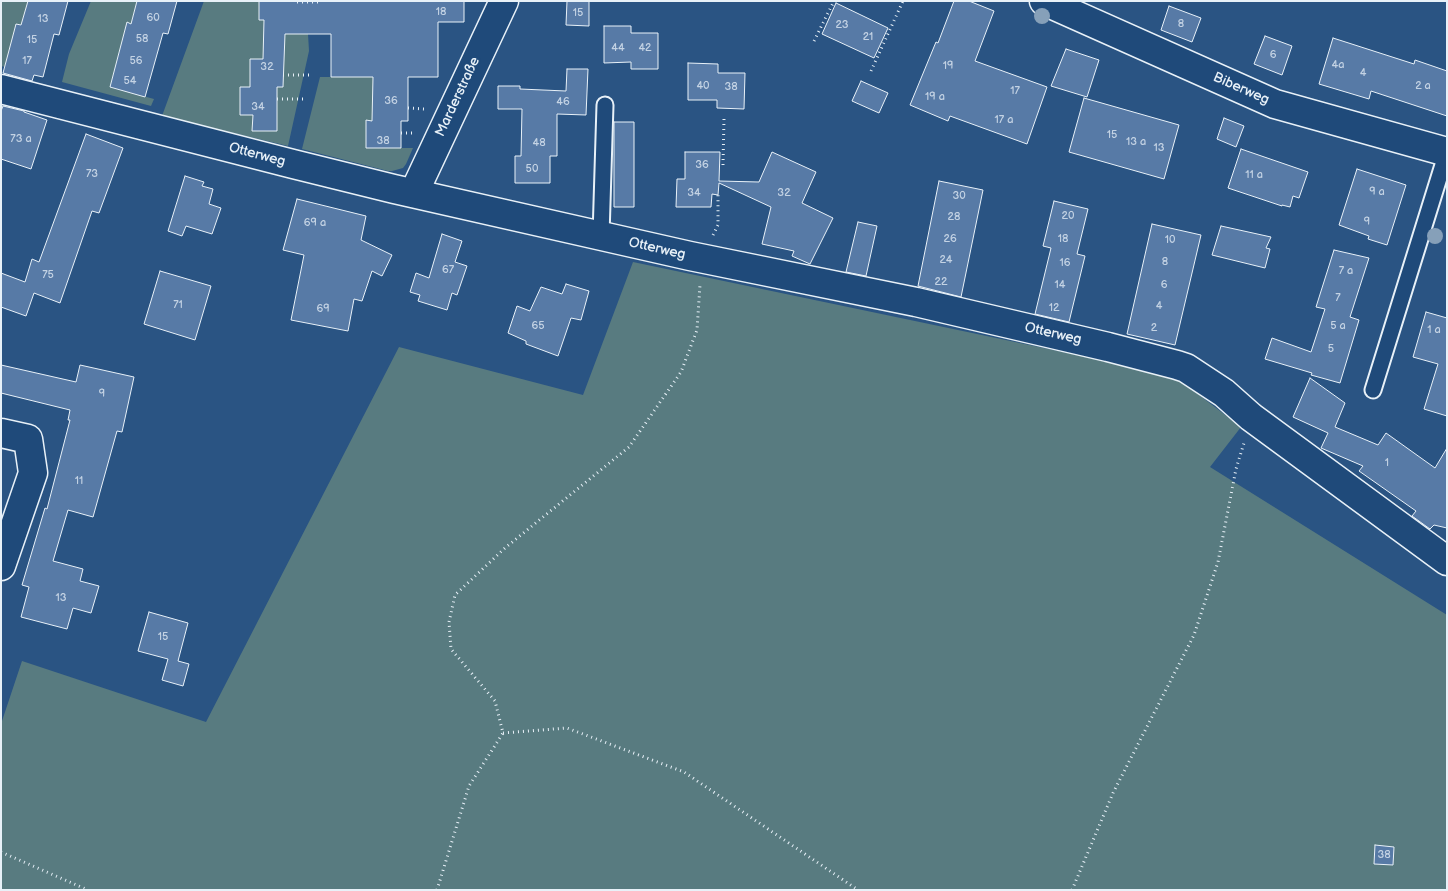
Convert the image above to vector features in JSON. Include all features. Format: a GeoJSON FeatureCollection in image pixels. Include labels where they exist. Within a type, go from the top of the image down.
{"type":"FeatureCollection","features":[{"type":"Feature","properties":{"kind":"street","name":"Marderstraße"},"geometry":{"type":"LineString","coordinates":[[414,193],[504,1]]}},
{"type":"Feature","properties":{"kind":"street","name":"Biberweg"},"geometry":{"type":"LineString","coordinates":[[1044,1],[1275,104],[1447,152]]}},
{"type":"Feature","properties":{"kind":"street","name":"Otterweg"},"geometry":{"type":"LineString","coordinates":[[1,89],[414,193],[696,258],[916,302],[1100,345],[1186,368],[1224,393],[1251,417],[1447,561]]}},
{"type":"Feature","properties":{"kind":"street"},"geometry":{"type":"LineString","coordinates":[[1,433],[28,439],[33,473],[1,566]]}},
{"type":"Feature","properties":{"kind":"lane"},"geometry":{"type":"LineString","coordinates":[[601,236],[605,105]]}},
{"type":"Feature","properties":{"kind":"lane"},"geometry":{"type":"LineString","coordinates":[[1373,390],[1447,152]]}},
{"type":"Feature","properties":{"kind":"path"},"geometry":{"type":"LineString","coordinates":[[814,41],[834,1]]}},
{"type":"Feature","properties":{"kind":"path"},"geometry":{"type":"LineString","coordinates":[[872,71],[903,1]]}},
{"type":"Feature","properties":{"kind":"path"},"geometry":{"type":"LineString","coordinates":[[297,2],[320,2]]}},
{"type":"Feature","properties":{"kind":"path"},"geometry":{"type":"LineString","coordinates":[[284,75],[312,75]]}},
{"type":"Feature","properties":{"kind":"path"},"geometry":{"type":"LineString","coordinates":[[277,99],[307,99]]}},
{"type":"Feature","properties":{"kind":"path"},"geometry":{"type":"LineString","coordinates":[[723,165],[724,118]]}},
{"type":"Feature","properties":{"kind":"path"},"geometry":{"type":"LineString","coordinates":[[437,890],[469,786],[502,733],[495,701],[450,649],[448,622],[456,595],[505,548],[630,447],[681,372],[697,330],[700,279],[696,258],[718,225],[718,194]]}},
{"type":"Feature","properties":{"kind":"path"},"geometry":{"type":"LineString","coordinates":[[1072,890],[1114,793],[1194,635],[1218,562],[1236,469],[1251,417]]}},
{"type":"Feature","properties":{"kind":"path"},"geometry":{"type":"LineString","coordinates":[[502,733],[567,728],[684,772],[858,890]]}},
{"type":"Feature","properties":{"kind":"path"},"geometry":{"type":"LineString","coordinates":[[1,852],[88,890]]}},
{"type":"Feature","properties":{"kind":"green space"},"geometry":{"type":"Polygon","coordinates":[[[1,1],[28,1],[22,25],[17,24],[5,67],[1,66],[1,1]]]}},
{"type":"Feature","properties":{"kind":"green space"},"geometry":{"type":"Polygon","coordinates":[[[91,1],[137,1],[131,24],[127,23],[110,87],[154,99],[151,106],[62,82],[69,54],[91,1]]]}},
{"type":"Feature","properties":{"kind":"green space"},"geometry":{"type":"Polygon","coordinates":[[[204,1],[259,1],[274,20],[275,34],[308,34],[309,51],[288,146],[162,116],[204,1]]]}},
{"type":"Feature","properties":{"kind":"green space"},"geometry":{"type":"Polygon","coordinates":[[[320,77],[389,77],[372,121],[366,121],[366,148],[413,148],[403,168],[388,171],[302,149],[320,77]]]}},
{"type":"Feature","properties":{"kind":"green space"},"geometry":{"type":"Polygon","coordinates":[[[633,262],[1173,375],[1241,427],[1210,467],[1447,615],[1447,890],[1,890],[1,724],[22,661],[206,722],[399,347],[583,395],[633,262]]]}},
{"type":"Feature","properties":{"kind":"building"},"geometry":{"type":"Polygon","coordinates":[[[28,1],[68,1],[59,35],[54,34],[43,77],[34,75],[32,81],[3,73],[16,24],[21,25],[28,1]]]}},
{"type":"Feature","properties":{"kind":"building"},"geometry":{"type":"Polygon","coordinates":[[[137,1],[177,1],[168,34],[163,33],[145,97],[110,87],[127,22],[131,24],[137,1]]]}},
{"type":"Feature","properties":{"kind":"building"},"geometry":{"type":"Polygon","coordinates":[[[259,1],[464,1],[464,22],[438,22],[438,77],[408,77],[408,121],[401,121],[401,148],[366,148],[366,120],[372,121],[373,77],[331,77],[331,34],[285,34],[283,87],[277,87],[277,131],[252,131],[253,115],[240,115],[240,87],[250,87],[250,59],[263,59],[264,20],[259,20],[259,1]]]}},
{"type":"Feature","properties":{"kind":"building"},"geometry":{"type":"Polygon","coordinates":[[[567,1],[589,1],[589,26],[566,25],[567,1]]]}},
{"type":"Feature","properties":{"kind":"building"},"geometry":{"type":"Polygon","coordinates":[[[954,1],[969,1],[994,11],[975,61],[1047,87],[1027,144],[950,116],[948,121],[910,105],[936,42],[938,43],[954,1]]]}},
{"type":"Feature","properties":{"kind":"building"},"geometry":{"type":"Polygon","coordinates":[[[836,3],[888,28],[874,58],[822,34],[836,3]]]}},
{"type":"Feature","properties":{"kind":"building"},"geometry":{"type":"Polygon","coordinates":[[[1169,6],[1201,18],[1192,42],[1161,30],[1169,6]]]}},
{"type":"Feature","properties":{"kind":"building"},"geometry":{"type":"Polygon","coordinates":[[[604,26],[631,26],[631,33],[658,33],[658,69],[631,69],[631,62],[604,63],[604,26]]]}},
{"type":"Feature","properties":{"kind":"building"},"geometry":{"type":"Polygon","coordinates":[[[1265,36],[1292,46],[1282,75],[1254,64],[1265,36]]]}},
{"type":"Feature","properties":{"kind":"building"},"geometry":{"type":"Polygon","coordinates":[[[1333,38],[1414,64],[1415,60],[1447,71],[1447,116],[1371,91],[1369,99],[1319,84],[1333,38]]]}},
{"type":"Feature","properties":{"kind":"building"},"geometry":{"type":"Polygon","coordinates":[[[1066,49],[1099,60],[1087,97],[1051,86],[1066,49]]]}},
{"type":"Feature","properties":{"kind":"building"},"geometry":{"type":"Polygon","coordinates":[[[688,63],[718,64],[718,73],[745,73],[744,109],[717,108],[717,100],[688,100],[688,63]]]}},
{"type":"Feature","properties":{"kind":"building"},"geometry":{"type":"Polygon","coordinates":[[[567,69],[588,69],[586,115],[557,114],[557,156],[550,156],[550,183],[515,183],[515,156],[521,156],[522,109],[498,109],[498,86],[520,86],[520,89],[566,91],[567,69]]]}},
{"type":"Feature","properties":{"kind":"building"},"geometry":{"type":"Polygon","coordinates":[[[861,81],[888,93],[879,113],[852,101],[861,81]]]}},
{"type":"Feature","properties":{"kind":"building"},"geometry":{"type":"Polygon","coordinates":[[[1084,98],[1179,125],[1164,179],[1069,152],[1084,98]]]}},
{"type":"Feature","properties":{"kind":"building"},"geometry":{"type":"Polygon","coordinates":[[[3,106],[24,111],[47,120],[31,169],[1,159],[1,111],[3,106]]]}},
{"type":"Feature","properties":{"kind":"building"},"geometry":{"type":"Polygon","coordinates":[[[1224,118],[1244,126],[1236,147],[1217,139],[1224,118]]]}},
{"type":"Feature","properties":{"kind":"building"},"geometry":{"type":"Polygon","coordinates":[[[614,122],[634,122],[634,207],[614,207],[614,122]]]}},
{"type":"Feature","properties":{"kind":"building"},"geometry":{"type":"Polygon","coordinates":[[[86,134],[123,148],[99,213],[92,211],[60,303],[34,293],[26,316],[1,307],[1,273],[25,282],[32,259],[39,262],[86,134]]]}},
{"type":"Feature","properties":{"kind":"building"},"geometry":{"type":"Polygon","coordinates":[[[1241,149],[1308,172],[1299,198],[1293,196],[1290,207],[1228,188],[1241,149]]]}},
{"type":"Feature","properties":{"kind":"building"},"geometry":{"type":"Polygon","coordinates":[[[685,152],[720,152],[719,181],[759,182],[772,152],[816,172],[802,203],[833,218],[810,264],[792,256],[794,251],[762,244],[771,207],[719,183],[718,195],[712,194],[711,207],[676,207],[677,179],[685,179],[685,152]]]}},
{"type":"Feature","properties":{"kind":"building"},"geometry":{"type":"Polygon","coordinates":[[[1357,169],[1406,185],[1387,245],[1368,239],[1369,236],[1339,225],[1357,169]]]}},
{"type":"Feature","properties":{"kind":"building"},"geometry":{"type":"Polygon","coordinates":[[[185,176],[204,182],[202,186],[213,189],[209,204],[221,208],[212,234],[186,226],[182,236],[168,231],[185,176]]]}},
{"type":"Feature","properties":{"kind":"building"},"geometry":{"type":"Polygon","coordinates":[[[939,181],[983,190],[961,297],[918,286],[939,181]]]}},
{"type":"Feature","properties":{"kind":"building"},"geometry":{"type":"Polygon","coordinates":[[[297,199],[366,216],[361,240],[392,255],[382,276],[372,271],[362,301],[354,299],[348,331],[291,320],[304,255],[283,250],[297,199]]]}},
{"type":"Feature","properties":{"kind":"building"},"geometry":{"type":"Polygon","coordinates":[[[1054,201],[1088,209],[1077,254],[1085,256],[1069,322],[1035,314],[1051,248],[1043,246],[1054,201]]]}},
{"type":"Feature","properties":{"kind":"building"},"geometry":{"type":"Polygon","coordinates":[[[858,222],[877,226],[866,276],[846,272],[858,222]]]}},
{"type":"Feature","properties":{"kind":"building"},"geometry":{"type":"Polygon","coordinates":[[[1152,224],[1201,235],[1175,345],[1127,334],[1152,224]]]}},
{"type":"Feature","properties":{"kind":"building"},"geometry":{"type":"Polygon","coordinates":[[[1221,226],[1271,237],[1266,248],[1270,249],[1265,268],[1212,255],[1221,226]]]}},
{"type":"Feature","properties":{"kind":"building"},"geometry":{"type":"Polygon","coordinates":[[[442,234],[462,241],[455,262],[467,266],[457,295],[452,293],[447,310],[418,301],[420,295],[410,292],[416,273],[429,278],[442,234]]]}},
{"type":"Feature","properties":{"kind":"building"},"geometry":{"type":"Polygon","coordinates":[[[1334,250],[1369,258],[1350,317],[1359,320],[1340,383],[1265,359],[1272,338],[1311,352],[1325,309],[1316,307],[1334,250]]]}},
{"type":"Feature","properties":{"kind":"building"},"geometry":{"type":"Polygon","coordinates":[[[160,271],[211,286],[195,340],[144,324],[160,271]]]}},
{"type":"Feature","properties":{"kind":"building"},"geometry":{"type":"Polygon","coordinates":[[[566,284],[589,291],[581,320],[571,318],[558,356],[526,344],[526,341],[508,333],[517,306],[530,311],[541,287],[562,294],[566,284]]]}},
{"type":"Feature","properties":{"kind":"building"},"geometry":{"type":"Polygon","coordinates":[[[1426,312],[1447,318],[1447,416],[1424,409],[1438,364],[1413,357],[1426,312]]]}},
{"type":"Feature","properties":{"kind":"building"},"geometry":{"type":"Polygon","coordinates":[[[1,365],[76,382],[80,365],[134,377],[122,432],[117,431],[93,517],[68,510],[53,561],[83,569],[80,581],[99,586],[91,613],[73,608],[67,629],[21,617],[29,587],[22,585],[45,508],[47,509],[70,420],[68,420],[70,410],[1,393],[1,365]]]}},
{"type":"Feature","properties":{"kind":"building"},"geometry":{"type":"Polygon","coordinates":[[[1310,378],[1345,403],[1335,427],[1378,445],[1386,433],[1435,468],[1447,448],[1447,528],[1434,525],[1430,529],[1412,516],[1416,511],[1359,471],[1363,466],[1321,448],[1328,433],[1293,417],[1310,378]]]}},
{"type":"Feature","properties":{"kind":"building"},"geometry":{"type":"Polygon","coordinates":[[[149,612],[188,623],[178,661],[189,664],[183,686],[162,680],[168,659],[138,651],[149,612]]]}},
{"type":"Feature","properties":{"kind":"building"},"geometry":{"type":"Polygon","coordinates":[[[1375,845],[1394,847],[1393,865],[1374,864],[1375,845]]]}}]}
